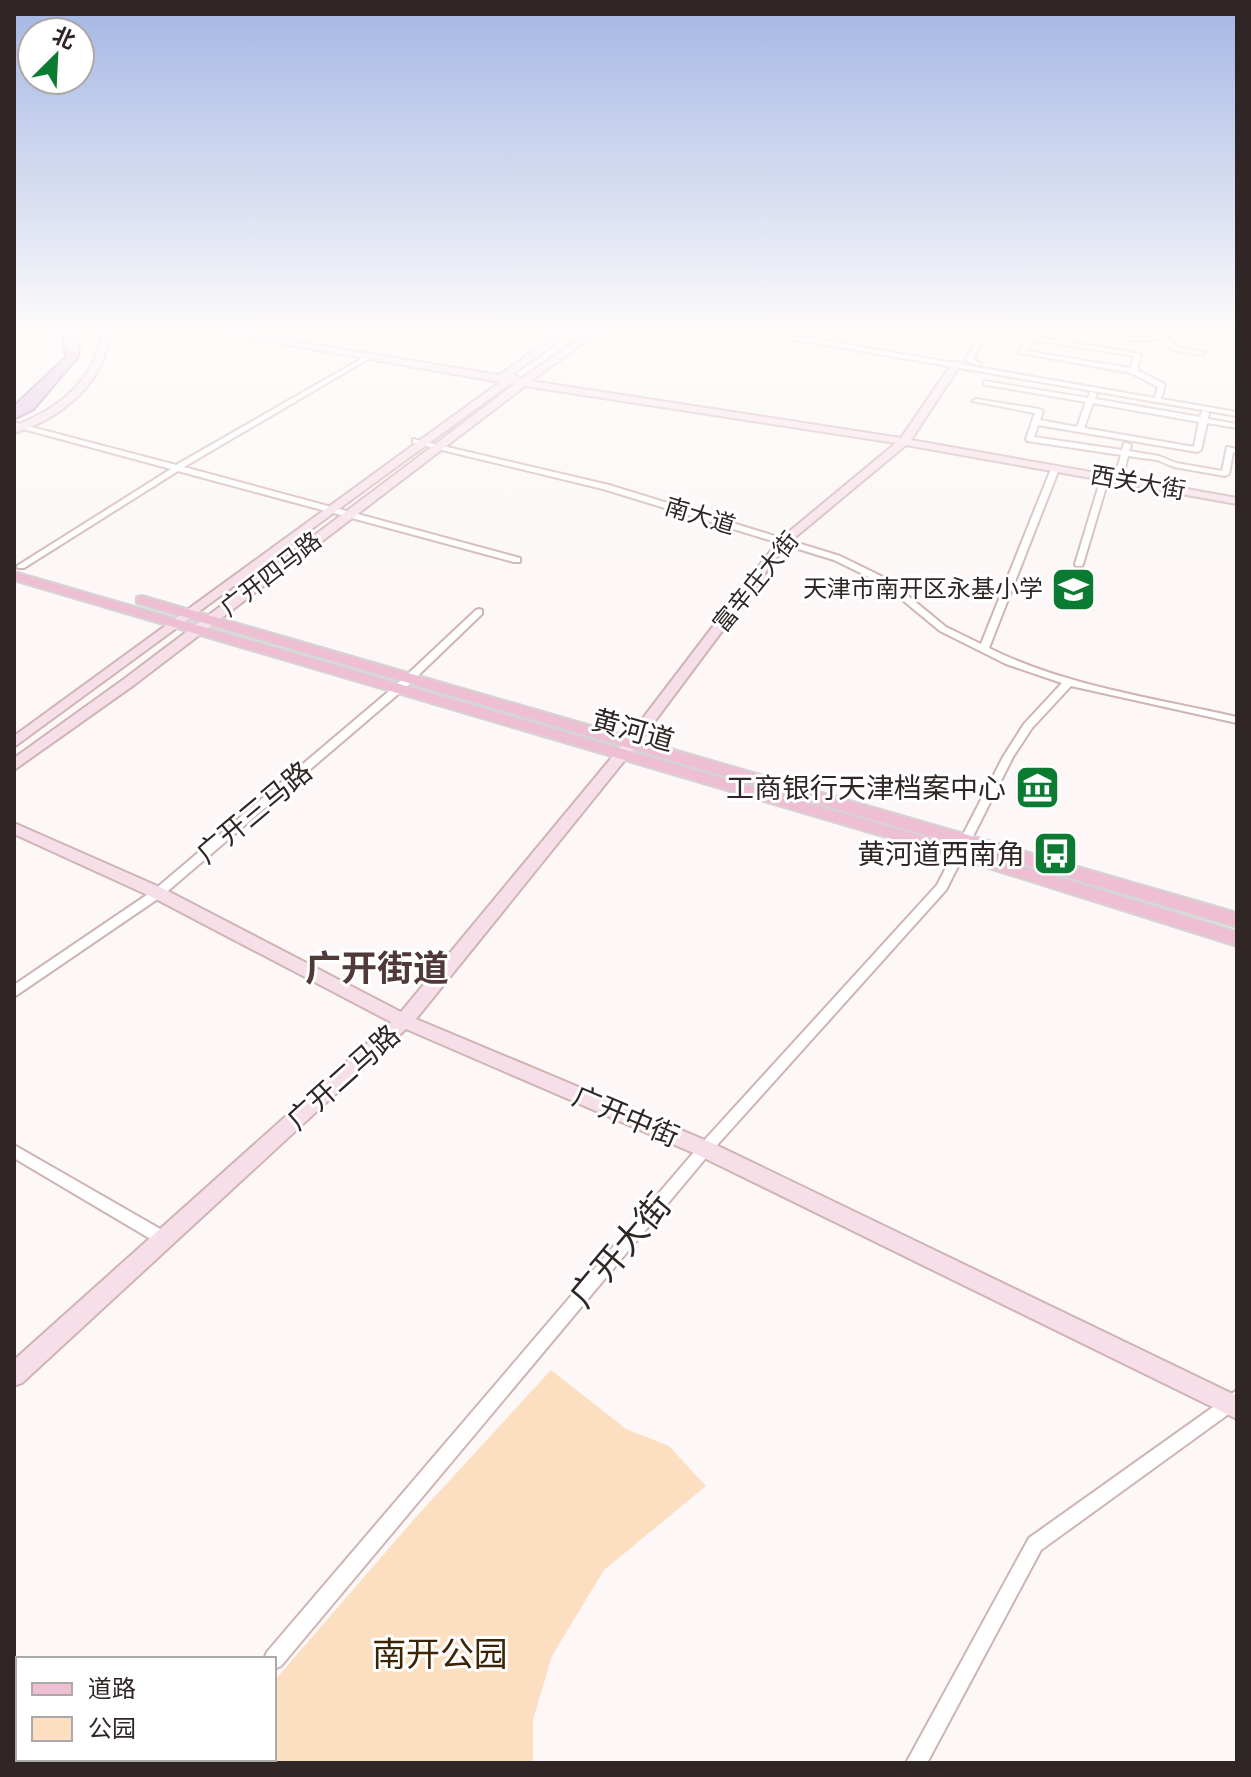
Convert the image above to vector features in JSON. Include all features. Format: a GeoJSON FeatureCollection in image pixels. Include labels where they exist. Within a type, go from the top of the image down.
{"type":"FeatureCollection","features":[{"type":"Feature","properties":{"kind":"main road","name":"黄河道"},"geometry":{"type":"LineString","coordinates":[[16,569],[964,846],[1237,920]]}},
{"type":"Feature","properties":{"kind":"main road","name":"黄河道"},"geometry":{"type":"LineString","coordinates":[[964,846],[1237,939]]}},
{"type":"Feature","properties":{"kind":"street"},"geometry":{"type":"LineString","coordinates":[[18,427],[37,415]]}},
{"type":"Feature","properties":{"kind":"street"},"geometry":{"type":"LineString","coordinates":[[18,427],[42,415]]}},
{"type":"Feature","properties":{"kind":"street"},"geometry":{"type":"LineString","coordinates":[[16,569],[268,415]]}},
{"type":"Feature","properties":{"kind":"street"},"geometry":{"type":"LineString","coordinates":[[338,511],[373,470],[428,444],[467,415]]}},
{"type":"Feature","properties":{"kind":"street","name":"广开四马路"},"geometry":{"type":"LineString","coordinates":[[14,753],[467,415]]}},
{"type":"Feature","properties":{"kind":"street","name":"西关大街"},"geometry":{"type":"LineString","coordinates":[[734,415],[1237,501]]}},
{"type":"Feature","properties":{"kind":"street","name":"富辛庄大街"},"geometry":{"type":"LineString","coordinates":[[627,748],[783,542],[904,442],[922,415]]}},
{"type":"Feature","properties":{"kind":"street"},"geometry":{"type":"LineString","coordinates":[[1038,415],[1030,439],[1125,453],[1225,474],[1230,449],[1237,451]]}},
{"type":"Feature","properties":{"kind":"street"},"geometry":{"type":"LineString","coordinates":[[1080,430],[1085,415]]}},
{"type":"Feature","properties":{"kind":"street"},"geometry":{"type":"LineString","coordinates":[[1173,415],[1237,426]]}},
{"type":"Feature","properties":{"kind":"street"},"geometry":{"type":"LineString","coordinates":[[1036,422],[1197,450],[1204,415]]}},
{"type":"Feature","properties":{"kind":"street"},"geometry":{"type":"LineString","coordinates":[[18,427],[517,560]]}},
{"type":"Feature","properties":{"kind":"street"},"geometry":{"type":"LineString","coordinates":[[1118,479],[1130,438]]}},
{"type":"Feature","properties":{"kind":"street","name":"南大道"},"geometry":{"type":"LineString","coordinates":[[428,444],[606,487],[837,558],[886,582],[943,629],[983,650],[1069,682],[1237,720]]}},
{"type":"Feature","properties":{"kind":"street"},"geometry":{"type":"LineString","coordinates":[[983,650],[1055,469]]}},
{"type":"Feature","properties":{"kind":"street"},"geometry":{"type":"LineString","coordinates":[[1079,564],[1105,477]]}},
{"type":"Feature","properties":{"kind":"street","name":"广开四马路"},"geometry":{"type":"LineString","coordinates":[[14,743],[192,620],[338,511]]}},
{"type":"Feature","properties":{"kind":"street","name":"广开三马路"},"geometry":{"type":"LineString","coordinates":[[14,992],[158,893],[404,683],[479,612]]}},
{"type":"Feature","properties":{"kind":"street"},"geometry":{"type":"LineString","coordinates":[[14,733],[192,620]]}},
{"type":"Feature","properties":{"kind":"street","name":"广开四马路"},"geometry":{"type":"LineString","coordinates":[[14,765],[192,620]]}},
{"type":"Feature","properties":{"kind":"street","name":"广开大街"},"geometry":{"type":"LineString","coordinates":[[276,1657],[705,1149],[942,887],[1013,748],[1028,726],[1069,682]]}},
{"type":"Feature","properties":{"kind":"street","name":"广开二马路"},"geometry":{"type":"LineString","coordinates":[[14,1375],[404,1021],[627,748]]}},
{"type":"Feature","properties":{"kind":"street","name":"广开中街"},"geometry":{"type":"LineString","coordinates":[[14,828],[158,893],[404,1021],[705,1149],[1235,1404]]}},
{"type":"Feature","properties":{"kind":"street"},"geometry":{"type":"LineString","coordinates":[[14,1151],[164,1239]]}},
{"type":"Feature","properties":{"kind":"street"},"geometry":{"type":"LineString","coordinates":[[916,1763],[1035,1544],[1235,1404]]}},
{"type":"Feature","properties":{"kind":"green space","name":"南开公园"},"geometry":{"type":"Polygon","coordinates":[[[551,1370],[626,1429],[669,1446],[706,1486],[604,1570],[552,1656],[533,1720],[533,1763],[203,1763],[276,1761],[276,1679],[416,1517],[551,1370]]]}},
{"type":"Feature","properties":{"kind":"place","name":"天津市南开区永基小学"},"geometry":{"type":"Point","coordinates":[1074,589]}},
{"type":"Feature","properties":{"kind":"place","name":"工商银行天津档案中心"},"geometry":{"type":"Point","coordinates":[1037,788]}},
{"type":"Feature","properties":{"kind":"place","name":"黄河道西南角"},"geometry":{"type":"Point","coordinates":[1056,854]}},
{"type":"Feature","properties":{"kind":"district","name":"广开街道"},"geometry":{"type":"Point","coordinates":[377,968]}}]}
